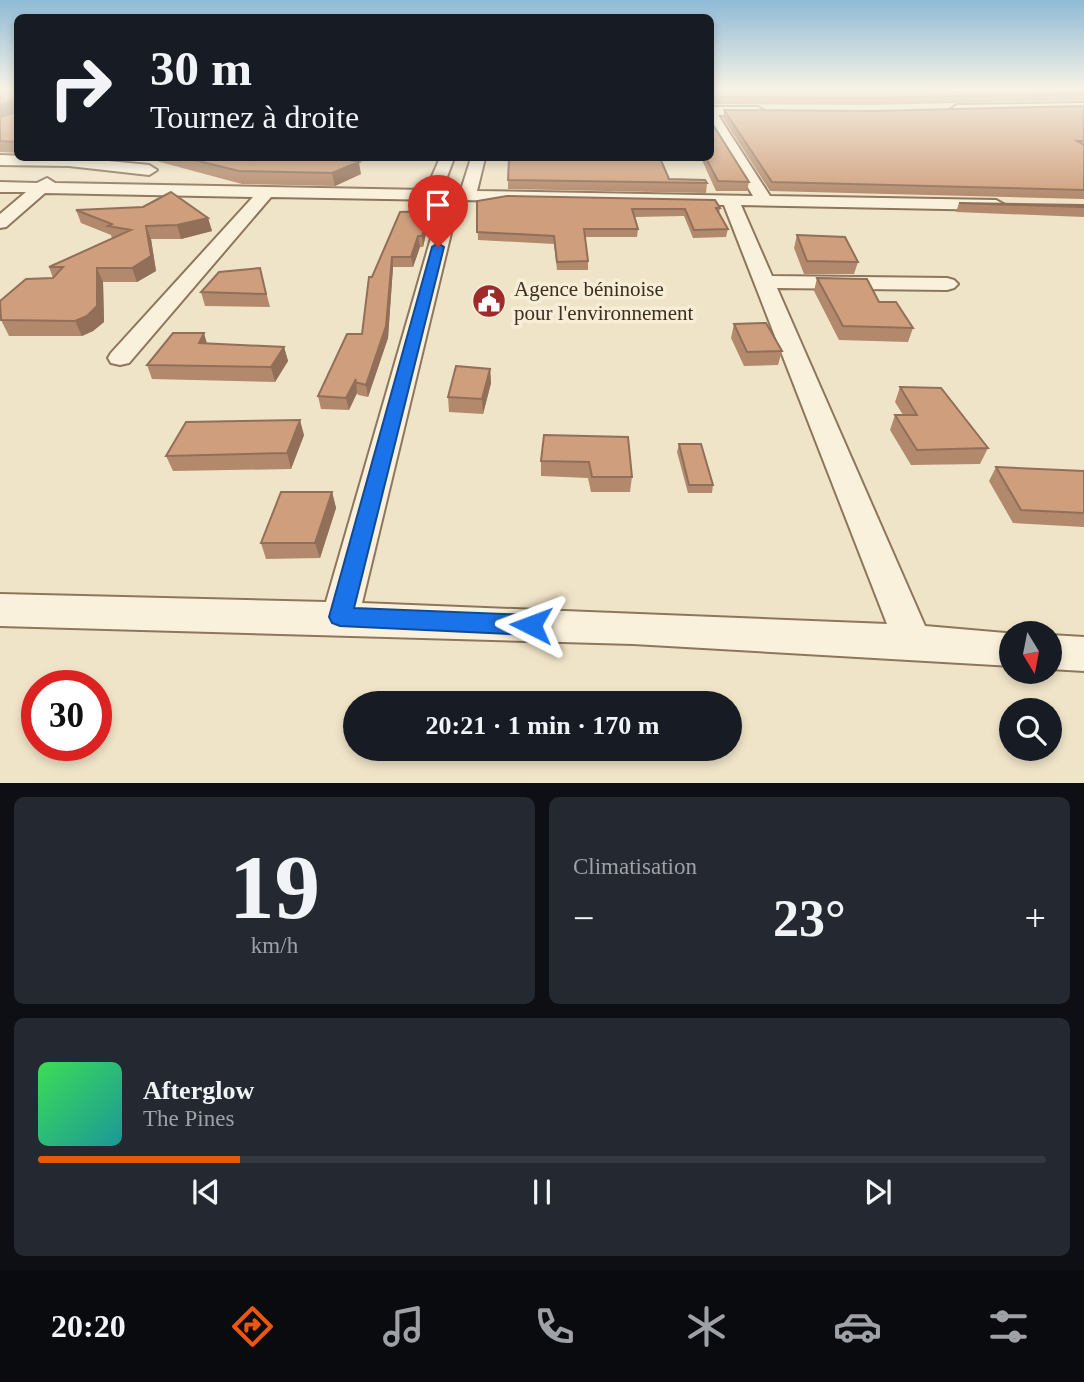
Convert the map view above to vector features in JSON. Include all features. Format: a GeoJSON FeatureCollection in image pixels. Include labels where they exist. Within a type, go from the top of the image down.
{"type":"FeatureCollection","features":[{"type":"Feature","properties":{"kind":"street"},"geometry":{"type":"LineString","coordinates":[[718,126],[764,200]]}},
{"type":"Feature","properties":{"kind":"street"},"geometry":{"type":"LineString","coordinates":[[0,223],[69,161],[149,170]]}},
{"type":"Feature","properties":{"kind":"street"},"geometry":{"type":"LineString","coordinates":[[340,617],[451,194],[447,161]]}},
{"type":"Feature","properties":{"kind":"street"},"geometry":{"type":"LineString","coordinates":[[451,194],[476,161]]}},
{"type":"Feature","properties":{"kind":"street"},"geometry":{"type":"LineString","coordinates":[[0,187],[1014,205]]}},
{"type":"Feature","properties":{"kind":"street"},"geometry":{"type":"LineString","coordinates":[[120,358],[267,191]]}},
{"type":"Feature","properties":{"kind":"street"},"geometry":{"type":"LineString","coordinates":[[730,200],[913,642]]}},
{"type":"Feature","properties":{"kind":"street"},"geometry":{"type":"LineString","coordinates":[[764,282],[947,284]]}},
{"type":"Feature","properties":{"kind":"street"},"geometry":{"type":"LineString","coordinates":[[0,610],[340,617],[999,648]]}},
{"type":"Feature","properties":{"kind":"street"},"geometry":{"type":"LineString","coordinates":[[1062,653],[1084,654]]}},
{"type":"Feature","properties":{"kind":"building"},"geometry":{"type":"Polygon","coordinates":[[[0,126],[14,126],[14,142],[0,141],[0,126]]]}},
{"type":"Feature","properties":{"kind":"building"},"geometry":{"type":"Polygon","coordinates":[[[714,126],[749,182],[718,181],[708,161],[714,161],[714,126]]]}},
{"type":"Feature","properties":{"kind":"building"},"geometry":{"type":"Polygon","coordinates":[[[734,126],[1084,126],[1084,141],[1077,141],[1084,145],[1084,190],[772,182],[734,126]]]}},
{"type":"Feature","properties":{"kind":"building"},"geometry":{"type":"Polygon","coordinates":[[[198,161],[359,162],[332,173],[239,171],[198,161]]]}},
{"type":"Feature","properties":{"kind":"building"},"geometry":{"type":"Polygon","coordinates":[[[509,161],[661,161],[669,179],[705,180],[707,183],[508,180],[509,161]]]}},
{"type":"Feature","properties":{"kind":"building"},"geometry":{"type":"Polygon","coordinates":[[[171,192],[208,218],[177,225],[146,226],[151,256],[132,268],[97,268],[97,306],[87,316],[75,321],[1,320],[0,301],[26,279],[53,278],[63,267],[49,267],[131,230],[108,226],[112,224],[76,210],[143,207],[171,192]]]}},
{"type":"Feature","properties":{"kind":"building"},"geometry":{"type":"Polygon","coordinates":[[[507,196],[715,200],[720,208],[716,208],[728,229],[694,230],[685,209],[632,209],[638,229],[584,229],[588,261],[557,262],[554,236],[477,232],[477,201],[507,196]]]}},
{"type":"Feature","properties":{"kind":"building"},"geometry":{"type":"Polygon","coordinates":[[[959,203],[1084,205],[1084,207],[959,203]]]}},
{"type":"Feature","properties":{"kind":"building"},"geometry":{"type":"Polygon","coordinates":[[[428,211],[422,236],[418,236],[411,257],[392,257],[386,326],[366,385],[355,382],[356,379],[346,398],[318,396],[347,334],[362,334],[369,277],[372,277],[400,212],[428,211]]]}},
{"type":"Feature","properties":{"kind":"building"},"geometry":{"type":"Polygon","coordinates":[[[797,235],[845,237],[858,262],[807,261],[797,235]]]}},
{"type":"Feature","properties":{"kind":"building"},"geometry":{"type":"Polygon","coordinates":[[[260,268],[266,294],[201,292],[219,272],[260,268]]]}},
{"type":"Feature","properties":{"kind":"building"},"geometry":{"type":"Polygon","coordinates":[[[817,278],[867,279],[879,302],[896,302],[913,328],[843,326],[817,278]]]}},
{"type":"Feature","properties":{"kind":"building"},"geometry":{"type":"Polygon","coordinates":[[[766,323],[782,351],[747,352],[734,324],[766,323]]]}},
{"type":"Feature","properties":{"kind":"building"},"geometry":{"type":"Polygon","coordinates":[[[173,333],[204,333],[199,343],[284,347],[271,367],[147,365],[173,333]]]}},
{"type":"Feature","properties":{"kind":"building"},"geometry":{"type":"Polygon","coordinates":[[[456,366],[490,369],[482,399],[448,397],[456,366]]]}},
{"type":"Feature","properties":{"kind":"building"},"geometry":{"type":"Polygon","coordinates":[[[900,387],[941,388],[988,448],[917,450],[895,415],[917,415],[900,387]]]}},
{"type":"Feature","properties":{"kind":"building"},"geometry":{"type":"Polygon","coordinates":[[[300,420],[287,453],[166,456],[186,422],[300,420]]]}},
{"type":"Feature","properties":{"kind":"building"},"geometry":{"type":"Polygon","coordinates":[[[544,435],[628,437],[632,477],[592,477],[589,462],[541,461],[544,435]]]}},
{"type":"Feature","properties":{"kind":"building"},"geometry":{"type":"Polygon","coordinates":[[[679,444],[701,444],[713,485],[689,485],[679,444]]]}},
{"type":"Feature","properties":{"kind":"building"},"geometry":{"type":"Polygon","coordinates":[[[996,467],[1084,471],[1084,513],[1021,510],[996,467]]]}},
{"type":"Feature","properties":{"kind":"building"},"geometry":{"type":"Polygon","coordinates":[[[281,492],[332,492],[315,543],[261,543],[281,492]]]}},
{"type":"Feature","properties":{"kind":"place","name":"Agence béninoise pour l'environnement"},"geometry":{"type":"Point","coordinates":[489,301]}},
{"type":"Feature","properties":{"kind":"route"},"geometry":{"type":"LineString","coordinates":[[438,247],[340,617],[531,625]]}}]}
